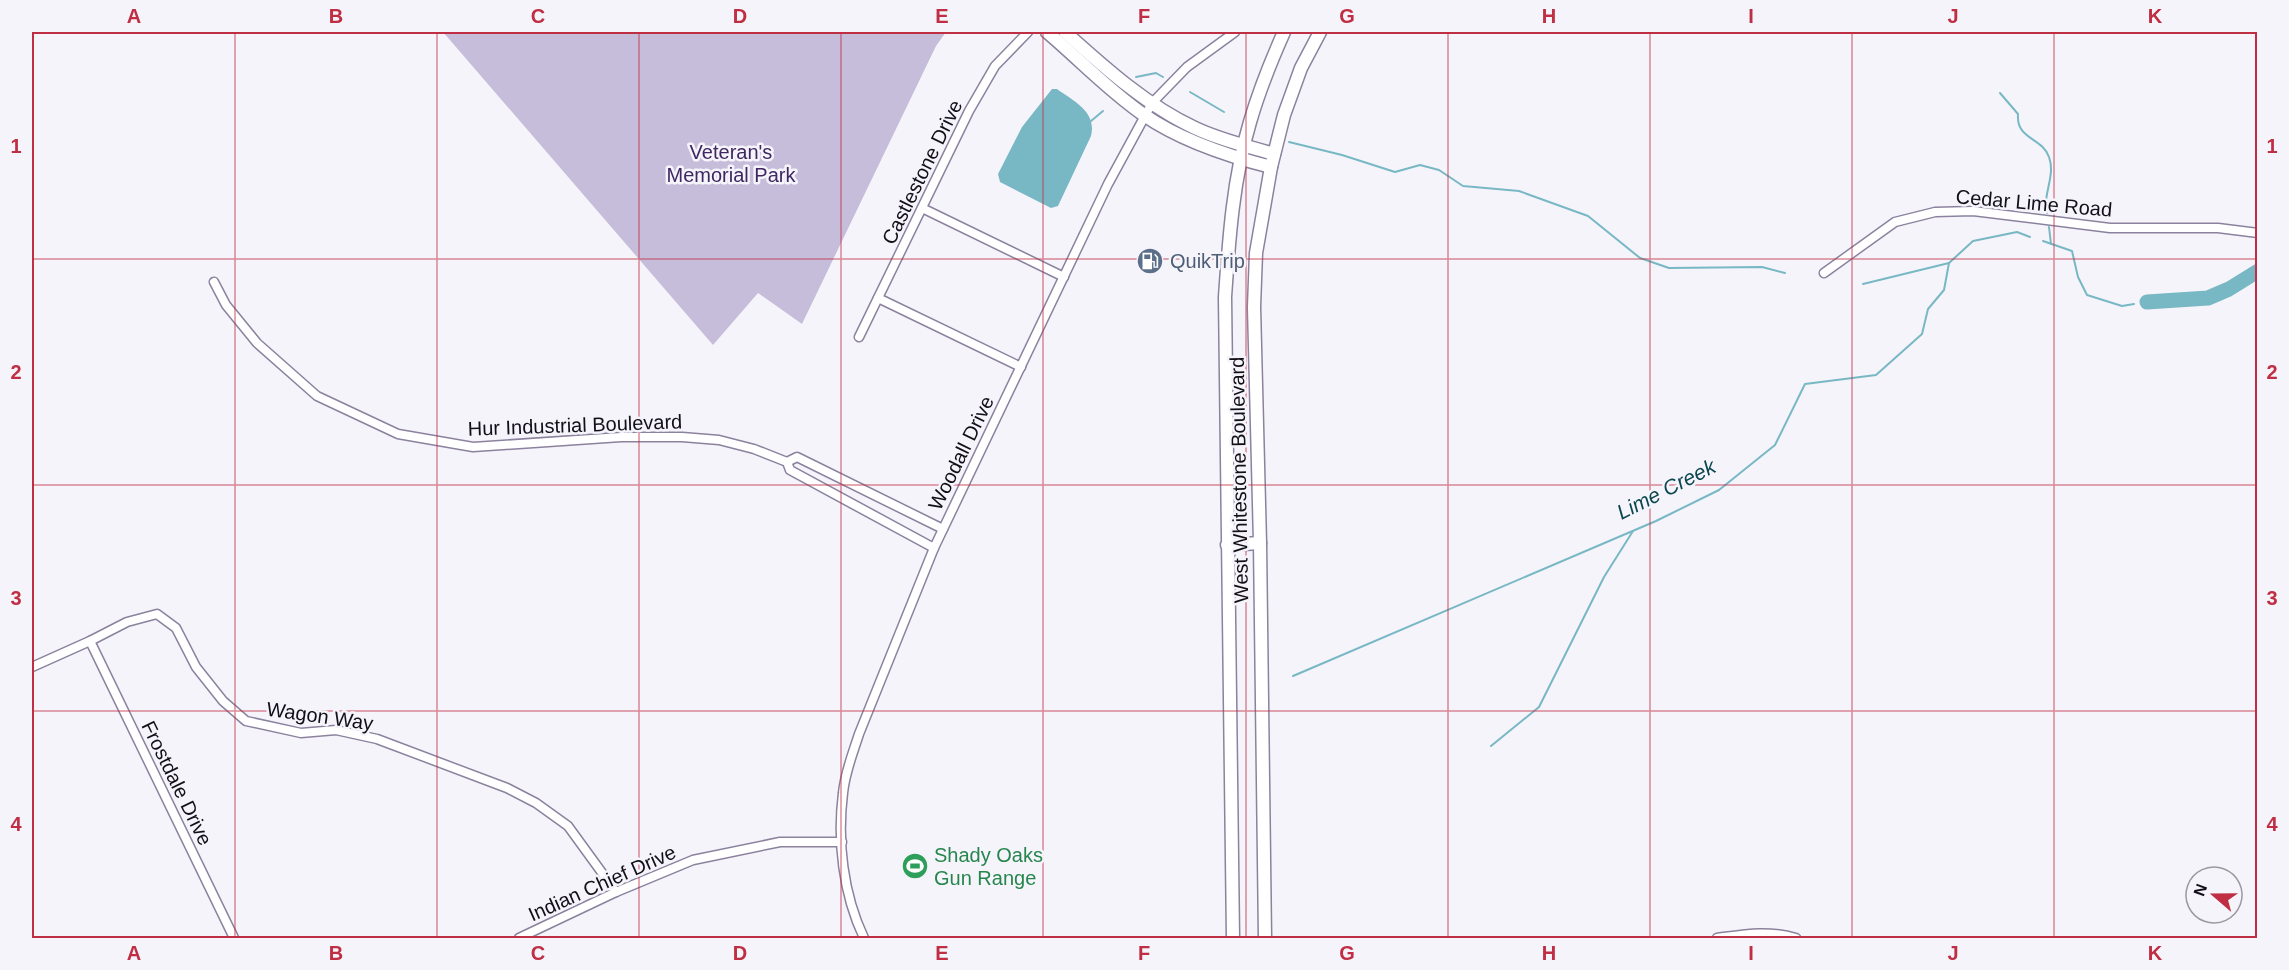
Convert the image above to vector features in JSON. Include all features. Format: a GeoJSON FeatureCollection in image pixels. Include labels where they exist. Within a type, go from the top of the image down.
{"type":"FeatureCollection","features":[{"type":"Feature","properties":{"kind":"main road"},"geometry":{"type":"LineString","coordinates":[[1047,32],[1115,93],[1145,116],[1189,139],[1241,159],[1270,167]]}},
{"type":"Feature","properties":{"kind":"main road"},"geometry":{"type":"LineString","coordinates":[[1065,32],[1152,103],[1196,129],[1274,154]]}},
{"type":"Feature","properties":{"kind":"main road","name":"West Whitestone Boulevard"},"geometry":{"type":"LineString","coordinates":[[1233,939],[1227,544],[1226,297],[1229,228],[1244,145],[1264,78],[1284,32]]}},
{"type":"Feature","properties":{"kind":"main road","name":"West Whitestone Boulevard"},"geometry":{"type":"LineString","coordinates":[[1266,939],[1254,307],[1256,253],[1270,167],[1284,115],[1301,68],[1320,32]]}},
{"type":"Feature","properties":{"kind":"main road"},"geometry":{"type":"LineString","coordinates":[[1227,544],[1260,543]]}},
{"type":"Feature","properties":{"kind":"street","name":"Castlestone Drive"},"geometry":{"type":"LineString","coordinates":[[859,337],[969,111],[995,66],[1028,32]]}},
{"type":"Feature","properties":{"kind":"street","name":"Woodall Drive"},"geometry":{"type":"LineString","coordinates":[[864,939],[847,887],[842,842],[843,791],[849,763],[934,548],[1108,184],[1152,103],[1187,67],[1235,32]]}},
{"type":"Feature","properties":{"kind":"street"},"geometry":{"type":"LineString","coordinates":[[922,208],[1064,277]]}},
{"type":"Feature","properties":{"kind":"street","name":"Cedar Lime Road"},"geometry":{"type":"LineString","coordinates":[[1824,273],[1895,222],[1935,212],[1973,211],[2110,228],[2218,228],[2258,233]]}},
{"type":"Feature","properties":{"kind":"street","name":"Hur Industrial Boulevard"},"geometry":{"type":"LineString","coordinates":[[214,282],[226,305],[257,343],[317,396],[398,434],[473,447],[621,437],[682,437],[728,442],[778,457],[787,462],[790,470],[934,548]]}},
{"type":"Feature","properties":{"kind":"street"},"geometry":{"type":"LineString","coordinates":[[878,298],[1021,367]]}},
{"type":"Feature","properties":{"kind":"street"},"geometry":{"type":"LineString","coordinates":[[787,462],[797,457],[943,529]]}},
{"type":"Feature","properties":{"kind":"street","name":"Wagon Way"},"geometry":{"type":"LineString","coordinates":[[32,667],[127,622],[157,614],[176,628],[196,667],[223,701],[246,722],[301,733],[336,730],[377,740],[507,788],[536,803],[568,826],[616,892]]}},
{"type":"Feature","properties":{"kind":"street","name":"Frostdale Drive"},"geometry":{"type":"LineString","coordinates":[[90,641],[234,939]]}},
{"type":"Feature","properties":{"kind":"street","name":"Indian Chief Drive"},"geometry":{"type":"LineString","coordinates":[[519,939],[616,892],[693,860],[780,842],[842,842]]}},
{"type":"Feature","properties":{"kind":"street"},"geometry":{"type":"LineString","coordinates":[[1717,939],[1746,933],[1775,933],[1796,939]]}},
{"type":"Feature","properties":{"kind":"green space","name":"Veteran's Memorial Park"},"geometry":{"type":"Polygon","coordinates":[[[443,32],[946,32],[936,46],[802,324],[758,293],[713,345],[443,32]]]}},
{"type":"Feature","properties":{"kind":"water"},"geometry":{"type":"Polygon","coordinates":[[[1052,89],[1057,89],[1083,108],[1091,120],[1092,128],[1091,136],[1058,206],[1051,208],[1000,182],[998,174],[1022,127],[1052,89]]]}},
{"type":"Feature","properties":{"kind":"waterway"},"geometry":{"type":"LineString","coordinates":[[1136,77],[1156,73],[1163,77]]}},
{"type":"Feature","properties":{"kind":"waterway"},"geometry":{"type":"LineString","coordinates":[[1190,92],[1224,112]]}},
{"type":"Feature","properties":{"kind":"waterway"},"geometry":{"type":"LineString","coordinates":[[2000,93],[2018,114],[2021,129],[2046,150],[2049,157],[2051,171],[2046,199],[2047,213]]}},
{"type":"Feature","properties":{"kind":"waterway"},"geometry":{"type":"LineString","coordinates":[[1091,121],[1103,111]]}},
{"type":"Feature","properties":{"kind":"waterway"},"geometry":{"type":"LineString","coordinates":[[1289,142],[1342,155],[1395,172],[1420,165],[1439,170],[1463,186],[1519,191],[1588,216],[1640,258],[1669,268],[1762,267],[1785,273]]}},
{"type":"Feature","properties":{"kind":"waterway"},"geometry":{"type":"LineString","coordinates":[[2049,227],[2051,244]]}},
{"type":"Feature","properties":{"kind":"waterway","name":"Lime Creek"},"geometry":{"type":"LineString","coordinates":[[1293,676],[1656,521],[1719,490],[1775,445],[1805,384],[1876,375],[1922,334],[1928,309],[1944,290],[1949,263],[1973,241],[2017,232],[2030,237]]}},
{"type":"Feature","properties":{"kind":"waterway","name":"Lime Creek"},"geometry":{"type":"LineString","coordinates":[[2043,241],[2072,251],[2078,277],[2087,295],[2122,306],[2134,304]]}},
{"type":"Feature","properties":{"kind":"waterway"},"geometry":{"type":"LineString","coordinates":[[1863,284],[1949,263]]}},
{"type":"Feature","properties":{"kind":"waterway","name":"Lime Creek"},"geometry":{"type":"LineString","coordinates":[[2147,302],[2208,298],[2229,289],[2258,271]]}},
{"type":"Feature","properties":{"kind":"waterway"},"geometry":{"type":"LineString","coordinates":[[1491,746],[1539,707],[1604,577],[1633,531]]}},
{"type":"Feature","properties":{"kind":"place","name":"QuikTrip"},"geometry":{"type":"Point","coordinates":[1150,261]}},
{"type":"Feature","properties":{"kind":"place","name":"Shady Oaks Gun Range"},"geometry":{"type":"Point","coordinates":[915,866]}}]}
